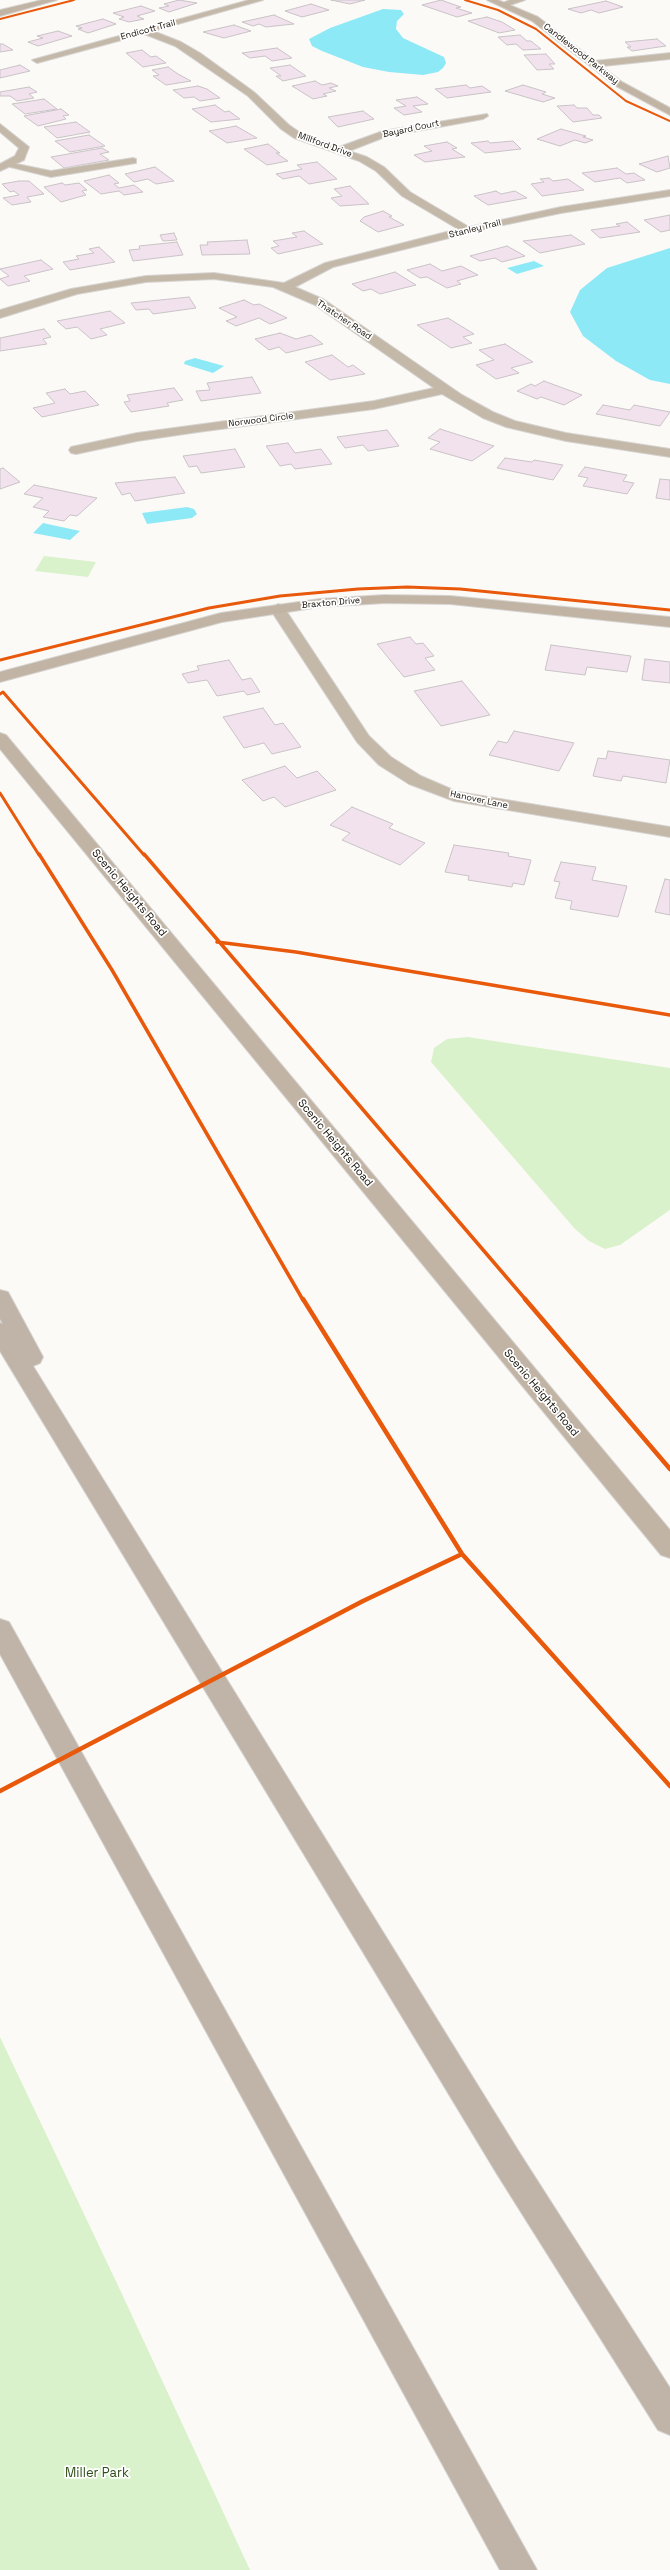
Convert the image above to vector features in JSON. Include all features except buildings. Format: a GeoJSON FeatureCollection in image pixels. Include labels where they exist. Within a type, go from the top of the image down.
{"type":"FeatureCollection","features":[{"type":"Feature","properties":{"kind":"highway"},"geometry":{"type":"LineString","coordinates":[[0,1298],[135,1550]]}},
{"type":"Feature","properties":{"kind":"highway"},"geometry":{"type":"LineString","coordinates":[[0,1332],[135,1550],[504,2156],[670,2418]]}},
{"type":"Feature","properties":{"kind":"highway"},"geometry":{"type":"LineString","coordinates":[[0,1631],[519,2570]]}},
{"type":"Feature","properties":{"kind":"street"},"geometry":{"type":"LineString","coordinates":[[0,7],[28,0]]}},
{"type":"Feature","properties":{"kind":"street"},"geometry":{"type":"LineString","coordinates":[[0,13],[53,0]]}},
{"type":"Feature","properties":{"kind":"street","name":"Endicott Trail"},"geometry":{"type":"LineString","coordinates":[[37,60],[259,0]]}},
{"type":"Feature","properties":{"kind":"street","name":"Candlewood Parkway"},"geometry":{"type":"LineString","coordinates":[[491,0],[504,4],[536,19],[641,98],[670,112]]}},
{"type":"Feature","properties":{"kind":"street"},"geometry":{"type":"LineString","coordinates":[[504,4],[521,0]]}},
{"type":"Feature","properties":{"kind":"street","name":"Millford Drive"},"geometry":{"type":"LineString","coordinates":[[144,31],[178,44],[197,55],[251,94],[284,128],[298,136],[341,150],[380,169],[406,194],[468,231]]}},
{"type":"Feature","properties":{"kind":"street"},"geometry":{"type":"LineString","coordinates":[[594,64],[670,56]]}},
{"type":"Feature","properties":{"kind":"street","name":"Bayard Court"},"geometry":{"type":"LineString","coordinates":[[341,150],[383,134],[483,116]]}},
{"type":"Feature","properties":{"kind":"street"},"geometry":{"type":"LineString","coordinates":[[0,127],[24,147],[20,158],[3,167]]}},
{"type":"Feature","properties":{"kind":"street","name":"Stanley Trail"},"geometry":{"type":"LineString","coordinates":[[286,287],[309,274],[329,266],[468,231],[540,214],[670,193]]}},
{"type":"Feature","properties":{"kind":"street","name":"Thatcher Road"},"geometry":{"type":"LineString","coordinates":[[0,314],[75,291],[146,279],[214,276],[245,278],[286,287],[319,302],[471,406],[511,424],[566,437],[670,453]]}},
{"type":"Feature","properties":{"kind":"street","name":"Norwood Circle"},"geometry":{"type":"LineString","coordinates":[[76,450],[190,429],[374,405],[446,389]]}},
{"type":"Feature","properties":{"kind":"street","name":"Braxton Drive"},"geometry":{"type":"LineString","coordinates":[[0,677],[186,626],[320,603],[385,599],[450,600],[670,622]]}},
{"type":"Feature","properties":{"kind":"street","name":"Hanover Lane"},"geometry":{"type":"LineString","coordinates":[[278,609],[363,739],[385,761],[415,780],[454,796],[476,801],[670,832]]}},
{"type":"Feature","properties":{"kind":"street","name":"Scenic Heights Road"},"geometry":{"type":"LineString","coordinates":[[0,738],[670,1548]]}},
{"type":"Feature","properties":{"kind":"lane"},"geometry":{"type":"LineString","coordinates":[[3,167],[52,174],[68,174],[133,161]]}},
{"type":"Feature","properties":{"kind":"green space"},"geometry":{"type":"Polygon","coordinates":[[[44,556],[96,562],[88,577],[35,571],[44,556]]]}},
{"type":"Feature","properties":{"kind":"green space"},"geometry":{"type":"Polygon","coordinates":[[[468,1037],[670,1068],[670,1210],[620,1245],[605,1249],[589,1241],[575,1229],[431,1062],[434,1048],[447,1039],[468,1037]]]}},
{"type":"Feature","properties":{"kind":"green space","name":"Miller Park"},"geometry":{"type":"Polygon","coordinates":[[[0,2037],[122,2294],[250,2570],[0,2570],[0,2037]]]}},
{"type":"Feature","properties":{"kind":"water"},"geometry":{"type":"Polygon","coordinates":[[[383,9],[401,10],[404,14],[397,21],[396,29],[403,38],[444,57],[446,63],[443,68],[438,72],[423,75],[389,72],[363,67],[312,46],[309,39],[330,28],[383,9]]]}},
{"type":"Feature","properties":{"kind":"water"},"geometry":{"type":"Polygon","coordinates":[[[670,248],[670,384],[650,380],[616,361],[583,336],[570,312],[580,290],[607,268],[670,248]]]}},
{"type":"Feature","properties":{"kind":"water"},"geometry":{"type":"Polygon","coordinates":[[[534,261],[544,266],[517,274],[507,268],[534,261]]]}},
{"type":"Feature","properties":{"kind":"water"},"geometry":{"type":"Polygon","coordinates":[[[195,358],[224,366],[213,373],[184,364],[185,361],[195,358]]]}},
{"type":"Feature","properties":{"kind":"water"},"geometry":{"type":"Polygon","coordinates":[[[187,507],[194,509],[197,514],[192,518],[147,524],[142,513],[187,507]]]}},
{"type":"Feature","properties":{"kind":"water"},"geometry":{"type":"Polygon","coordinates":[[[43,523],[80,531],[70,540],[33,533],[43,523]]]}},
{"type":"Feature","properties":{"kind":"cycle path"},"geometry":{"type":"LineString","coordinates":[[0,19],[74,0]]}},
{"type":"Feature","properties":{"kind":"cycle path"},"geometry":{"type":"LineString","coordinates":[[465,0],[498,10],[536,29],[626,101],[670,121]]}},
{"type":"Feature","properties":{"kind":"cycle path"},"geometry":{"type":"LineString","coordinates":[[0,660],[209,608],[280,596],[358,589],[407,587],[460,589],[670,610]]}},
{"type":"Feature","properties":{"kind":"cycle path"},"geometry":{"type":"LineString","coordinates":[[0,694],[3,692],[111,816],[670,1469]]}},
{"type":"Feature","properties":{"kind":"cycle path"},"geometry":{"type":"LineString","coordinates":[[0,793],[112,970],[300,1295],[462,1554],[363,1601],[0,1791]]}},
{"type":"Feature","properties":{"kind":"cycle path"},"geometry":{"type":"LineString","coordinates":[[217,942],[296,952],[670,1015]]}},
{"type":"Feature","properties":{"kind":"cycle path"},"geometry":{"type":"LineString","coordinates":[[462,1554],[670,1786]]}}]}
